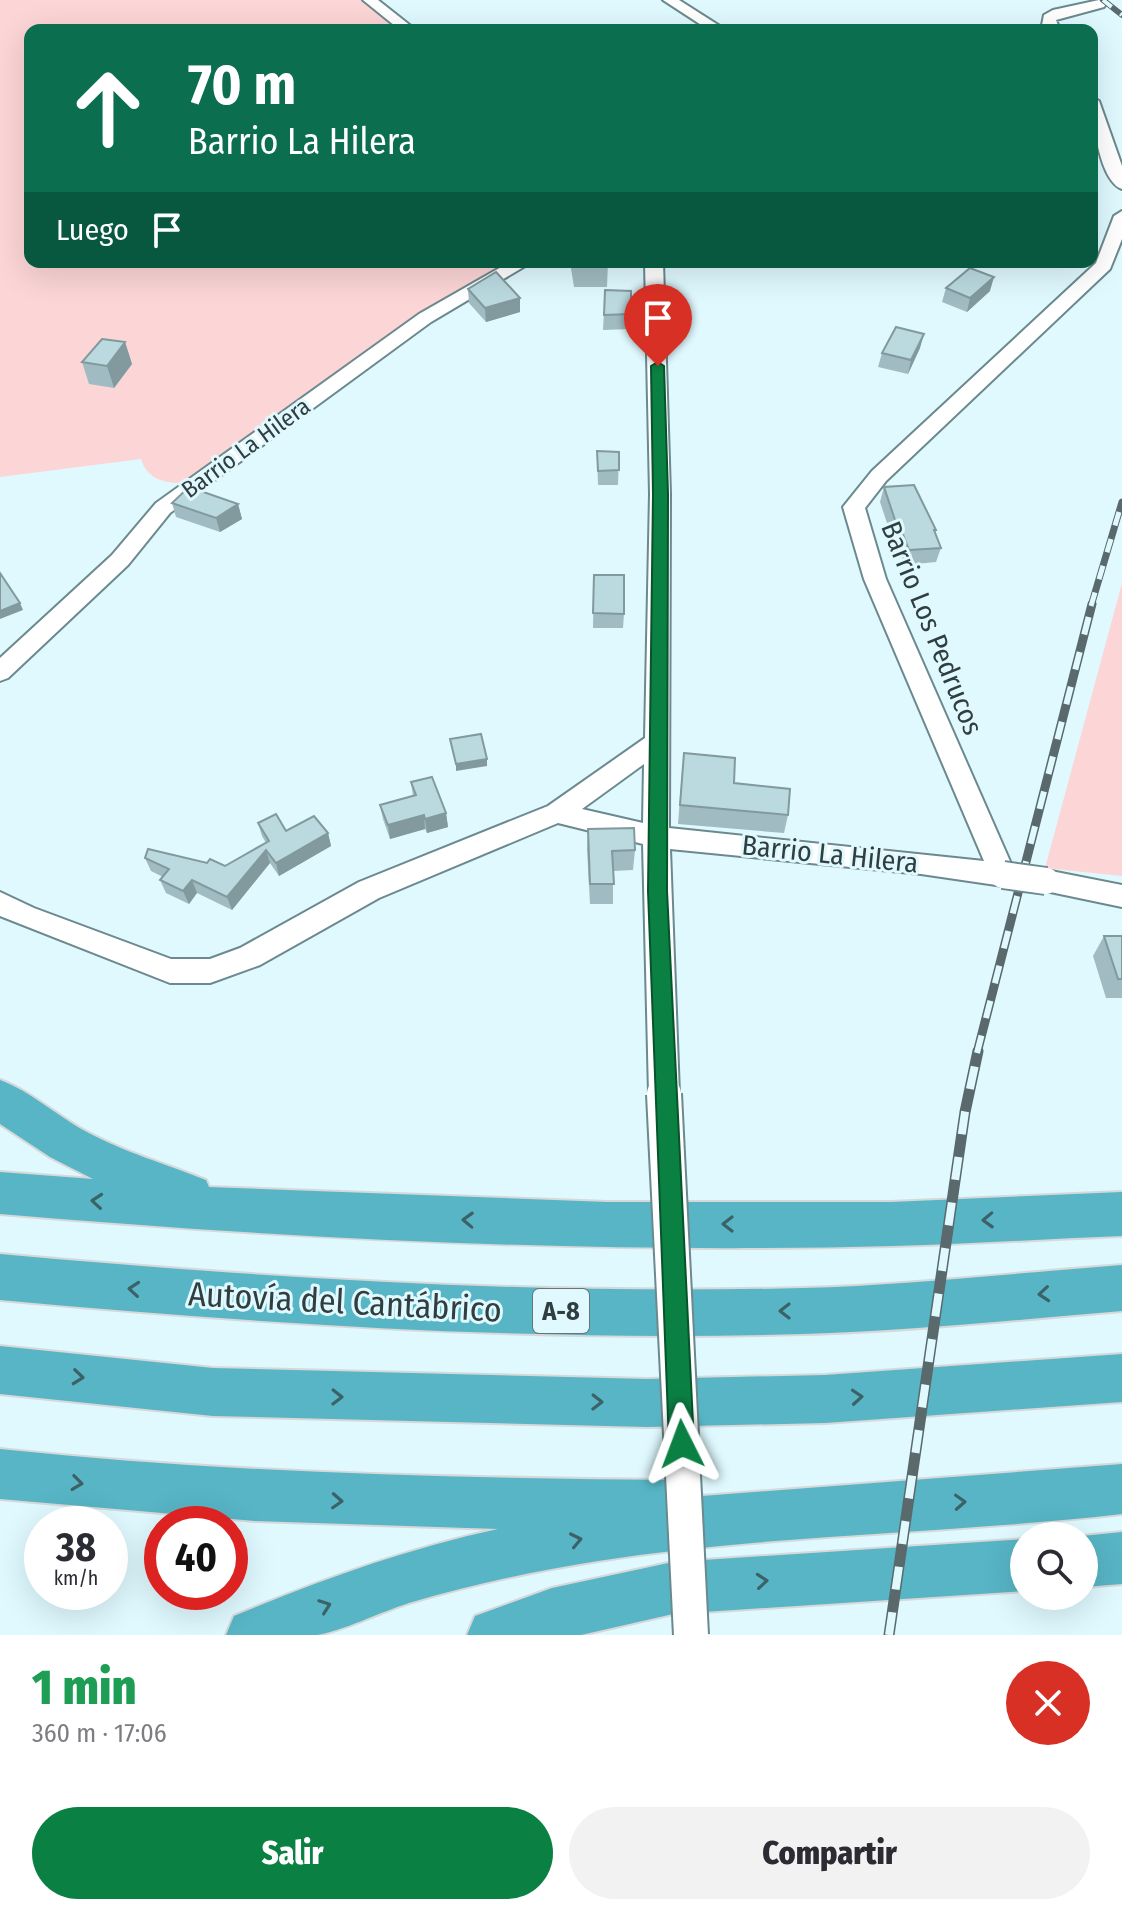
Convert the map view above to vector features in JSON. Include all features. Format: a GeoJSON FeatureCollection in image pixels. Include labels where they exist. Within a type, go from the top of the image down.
{"type":"FeatureCollection","features":[{"type":"Feature","properties":{"kind":"highway"},"geometry":{"type":"LineString","coordinates":[[0,1099],[124,1173],[175,1192],[221,1202],[330,1216]]}},
{"type":"Feature","properties":{"kind":"highway"},"geometry":{"type":"LineString","coordinates":[[0,1193],[330,1216],[607,1224],[891,1224],[1122,1214]]}},
{"type":"Feature","properties":{"kind":"highway","name":"Autovía del Cantábrico"},"geometry":{"type":"LineString","coordinates":[[0,1277],[274,1301],[593,1312],[802,1311],[1122,1288]]}},
{"type":"Feature","properties":{"kind":"highway"},"geometry":{"type":"LineString","coordinates":[[0,1370],[213,1392],[647,1403],[825,1399],[1122,1378]]}},
{"type":"Feature","properties":{"kind":"highway"},"geometry":{"type":"LineString","coordinates":[[0,1474],[113,1487],[347,1501],[883,1507]]}},
{"type":"Feature","properties":{"kind":"highway"},"geometry":{"type":"LineString","coordinates":[[253,1635],[365,1591],[431,1571],[596,1535],[762,1515],[1061,1496],[1122,1489]]}},
{"type":"Feature","properties":{"kind":"highway"},"geometry":{"type":"LineString","coordinates":[[1098,1560],[1122,1558]]}},
{"type":"Feature","properties":{"kind":"highway"},"geometry":{"type":"LineString","coordinates":[[494,1635],[552,1615],[673,1588],[1010,1566]]}},
{"type":"Feature","properties":{"kind":"street"},"geometry":{"type":"LineString","coordinates":[[370,0],[401,24]]}},
{"type":"Feature","properties":{"kind":"street"},"geometry":{"type":"LineString","coordinates":[[670,0],[709,24]]}},
{"type":"Feature","properties":{"kind":"street"},"geometry":{"type":"LineString","coordinates":[[1049,24],[1049,18],[1058,13],[1099,4]]}},
{"type":"Feature","properties":{"kind":"street"},"geometry":{"type":"LineString","coordinates":[[1098,122],[1122,184]]}},
{"type":"Feature","properties":{"kind":"street","name":"Barrio Los Pedrucos"},"geometry":{"type":"LineString","coordinates":[[1003,875],[875,579],[854,507],[879,476],[1104,265],[1122,216]]}},
{"type":"Feature","properties":{"kind":"street","name":"Barrio La Hilera"},"geometry":{"type":"LineString","coordinates":[[0,672],[120,560],[163,508],[425,318],[512,268]]}},
{"type":"Feature","properties":{"kind":"street"},"geometry":{"type":"LineString","coordinates":[[654,268],[660,494],[656,837],[664,1094],[691,1635]]}},
{"type":"Feature","properties":{"kind":"street"},"geometry":{"type":"LineString","coordinates":[[0,903],[24,916],[170,971],[210,971],[250,957],[369,890],[557,813],[659,741]]}},
{"type":"Feature","properties":{"kind":"street","name":"Barrio La Hilera"},"geometry":{"type":"LineString","coordinates":[[557,813],[656,837],[921,863],[1046,881],[1122,896]]}},
{"type":"Feature","properties":{"kind":"shaded area"},"geometry":{"type":"Polygon","coordinates":[[[0,0],[363,0],[393,24],[24,24],[24,268],[507,268],[192,483],[160,480],[149,473],[141,459],[0,477],[0,0]]]}},
{"type":"Feature","properties":{"kind":"shaded area"},"geometry":{"type":"Polygon","coordinates":[[[1122,583],[1122,876],[1045,868],[1122,583]]]}},
{"type":"Feature","properties":{"kind":"building"},"geometry":{"type":"Polygon","coordinates":[[[970,268],[994,277],[970,298],[946,288],[970,268]]]}},
{"type":"Feature","properties":{"kind":"building"},"geometry":{"type":"Polygon","coordinates":[[[496,272],[520,298],[485,308],[468,289],[496,272]]]}},
{"type":"Feature","properties":{"kind":"building"},"geometry":{"type":"Polygon","coordinates":[[[605,290],[631,291],[631,314],[604,315],[605,290]]]}},
{"type":"Feature","properties":{"kind":"building"},"geometry":{"type":"Polygon","coordinates":[[[896,327],[924,334],[911,360],[882,353],[896,327]]]}},
{"type":"Feature","properties":{"kind":"building"},"geometry":{"type":"Polygon","coordinates":[[[102,339],[125,342],[107,366],[82,362],[102,339]]]}},
{"type":"Feature","properties":{"kind":"building"},"geometry":{"type":"Polygon","coordinates":[[[597,451],[619,452],[619,470],[598,471],[597,451]]]}},
{"type":"Feature","properties":{"kind":"building"},"geometry":{"type":"Polygon","coordinates":[[[914,485],[936,530],[941,548],[909,550],[902,532],[899,532],[884,487],[914,485]]]}},
{"type":"Feature","properties":{"kind":"building"},"geometry":{"type":"Polygon","coordinates":[[[189,487],[238,504],[216,518],[172,503],[189,487]]]}},
{"type":"Feature","properties":{"kind":"building"},"geometry":{"type":"Polygon","coordinates":[[[0,573],[20,603],[0,611],[0,573]]]}},
{"type":"Feature","properties":{"kind":"building"},"geometry":{"type":"Polygon","coordinates":[[[594,575],[624,575],[624,614],[593,613],[594,575]]]}},
{"type":"Feature","properties":{"kind":"building"},"geometry":{"type":"Polygon","coordinates":[[[481,734],[487,759],[456,764],[450,739],[481,734]]]}},
{"type":"Feature","properties":{"kind":"building"},"geometry":{"type":"Polygon","coordinates":[[[684,753],[735,758],[734,783],[790,789],[788,815],[680,805],[684,753]]]}},
{"type":"Feature","properties":{"kind":"building"},"geometry":{"type":"Polygon","coordinates":[[[432,777],[446,813],[425,819],[424,815],[388,825],[380,805],[416,795],[411,782],[432,777]]]}},
{"type":"Feature","properties":{"kind":"building"},"geometry":{"type":"Polygon","coordinates":[[[276,814],[286,831],[314,816],[328,833],[276,863],[266,850],[227,897],[192,880],[183,891],[160,880],[169,869],[145,858],[148,849],[207,863],[210,859],[225,866],[269,841],[258,823],[276,814]]]}},
{"type":"Feature","properties":{"kind":"building"},"geometry":{"type":"Polygon","coordinates":[[[634,828],[635,850],[612,851],[614,884],[590,884],[588,829],[634,828]]]}},
{"type":"Feature","properties":{"kind":"building"},"geometry":{"type":"Polygon","coordinates":[[[1104,936],[1122,936],[1122,979],[1118,979],[1104,936]]]}},
{"type":"Feature","properties":{"kind":"railway"},"geometry":{"type":"LineString","coordinates":[[1103,0],[1122,15]]}},
{"type":"Feature","properties":{"kind":"railway"},"geometry":{"type":"LineString","coordinates":[[1091,606],[1122,502]]}},
{"type":"Feature","properties":{"kind":"railway"},"geometry":{"type":"LineString","coordinates":[[977,1053],[1092,604]]}},
{"type":"Feature","properties":{"kind":"railway"},"geometry":{"type":"LineString","coordinates":[[889,1635],[965,1112],[978,1051]]}},
{"type":"Feature","properties":{"kind":"route"},"geometry":{"type":"LineString","coordinates":[[658,366],[658,944],[682,1444]]}}]}
